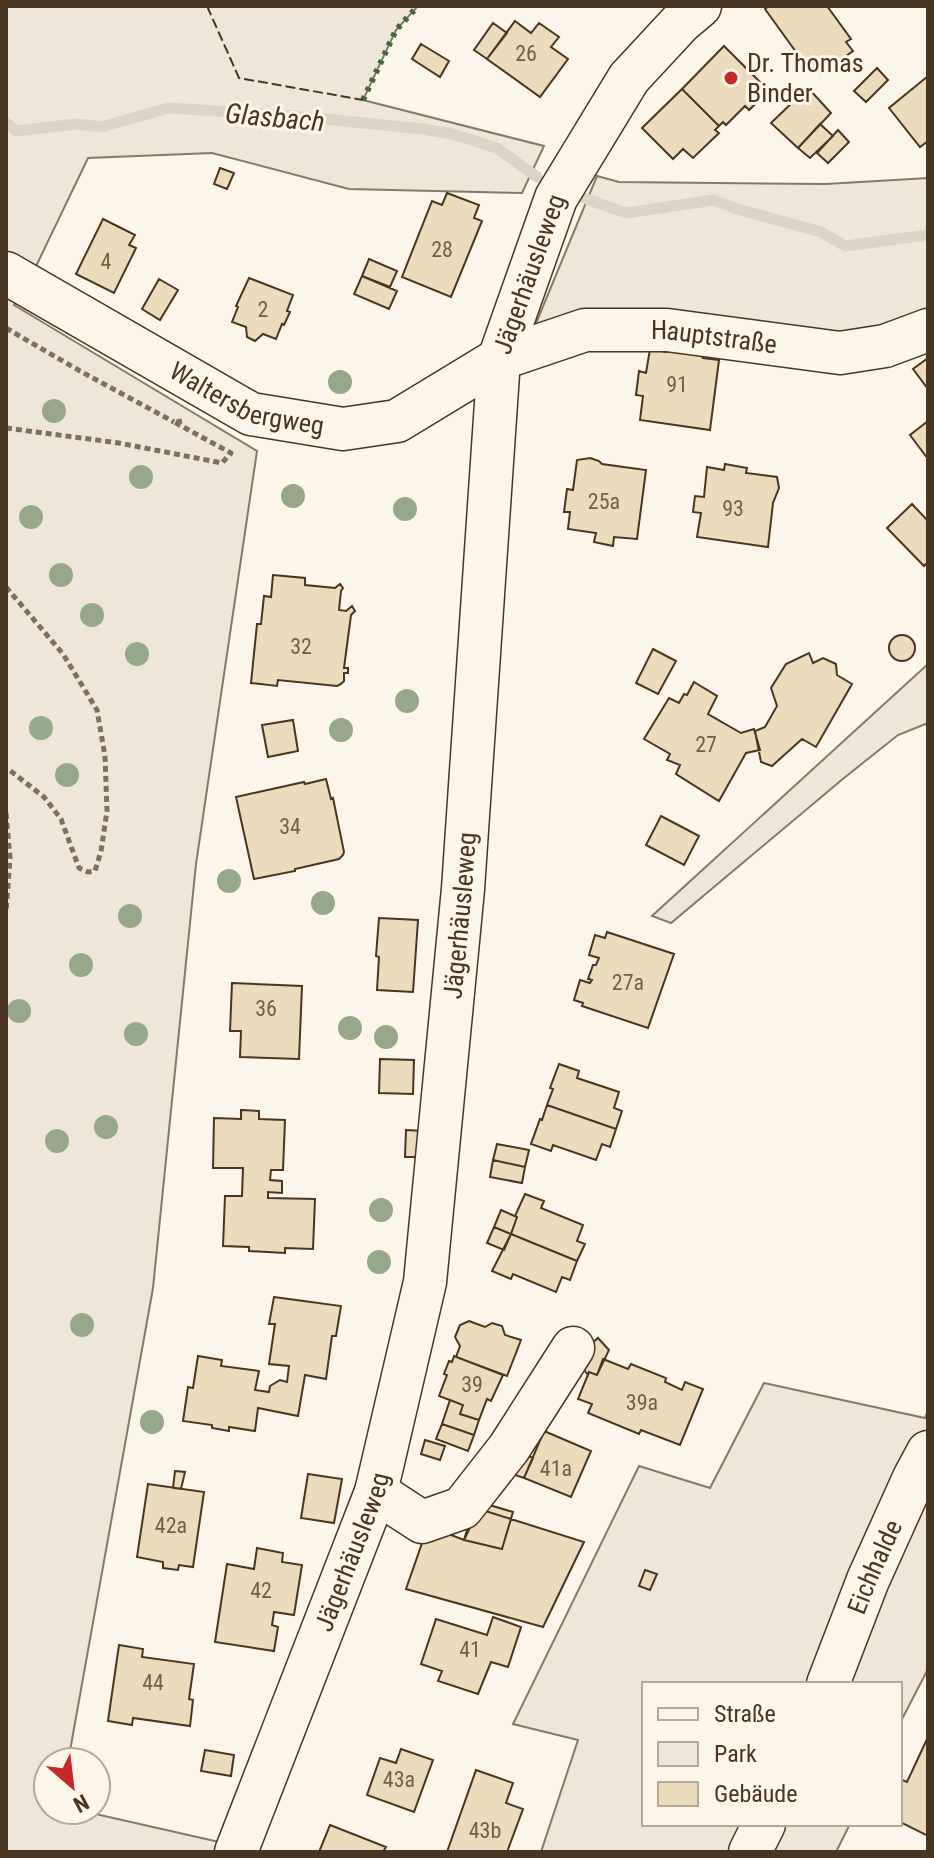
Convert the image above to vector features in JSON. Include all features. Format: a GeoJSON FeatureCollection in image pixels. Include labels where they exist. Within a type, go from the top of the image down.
{"type":"FeatureCollection","features":[{"type":"Feature","properties":{"kind":"street","name":"Jägerhäusleweg"},"geometry":{"type":"LineString","coordinates":[[236,1852],[376,1492],[425,1282],[463,889],[499,359],[556,198],[629,78],[700,6]]}},
{"type":"Feature","properties":{"kind":"street","name":"Waltersbergweg"},"geometry":{"type":"LineString","coordinates":[[6,273],[251,414],[343,429],[397,421],[499,359]]}},
{"type":"Feature","properties":{"kind":"street","name":"Hauptstraße"},"geometry":{"type":"LineString","coordinates":[[499,359],[585,330],[667,330],[840,353],[885,346],[928,330]]}},
{"type":"Feature","properties":{"kind":"street"},"geometry":{"type":"LineString","coordinates":[[376,1492],[422,1522],[462,1508],[509,1448],[573,1348]]}},
{"type":"Feature","properties":{"kind":"street","name":"Eichhalde"},"geometry":{"type":"LineString","coordinates":[[829,1682],[868,1580],[928,1452]]}},
{"type":"Feature","properties":{"kind":"street"},"geometry":{"type":"LineString","coordinates":[[750,1852],[763,1826]]}},
{"type":"Feature","properties":{"kind":"path"},"geometry":{"type":"LineString","coordinates":[[6,328],[231,453],[222,463],[119,443],[6,428]]}},
{"type":"Feature","properties":{"kind":"path"},"geometry":{"type":"LineString","coordinates":[[174,422],[190,420]]}},
{"type":"Feature","properties":{"kind":"path"},"geometry":{"type":"LineString","coordinates":[[6,587],[63,654],[97,710],[105,756],[107,811],[95,871],[79,868],[61,819],[44,797],[6,769]]}},
{"type":"Feature","properties":{"kind":"path"},"geometry":{"type":"LineString","coordinates":[[6,813],[10,858],[6,913]]}},
{"type":"Feature","properties":{"kind":"green space"},"geometry":{"type":"Polygon","coordinates":[[[6,6],[418,6],[396,30],[363,100],[544,146],[522,193],[349,189],[212,153],[88,158],[28,283],[14,305],[257,451],[196,864],[153,1288],[71,1746],[32,1746],[32,1826],[112,1826],[112,1818],[228,1844],[225,1852],[6,1852],[6,6]]]}},
{"type":"Feature","properties":{"kind":"green space"},"geometry":{"type":"Polygon","coordinates":[[[597,176],[619,182],[826,184],[928,178],[928,325],[884,342],[527,345],[597,176]]]}},
{"type":"Feature","properties":{"kind":"green space"},"geometry":{"type":"Polygon","coordinates":[[[928,664],[928,723],[898,735],[671,923],[652,916],[928,664]]]}},
{"type":"Feature","properties":{"kind":"green space"},"geometry":{"type":"Polygon","coordinates":[[[764,1383],[925,1418],[928,1410],[928,1669],[902,1719],[902,1682],[642,1682],[642,1826],[849,1826],[836,1852],[541,1852],[578,1740],[513,1724],[639,1466],[710,1488],[764,1383]]]}},
{"type":"Feature","properties":{"kind":"building"},"geometry":{"type":"Polygon","coordinates":[[[769,6],[827,6],[851,39],[846,42],[853,51],[821,74],[814,65],[809,70],[765,9],[769,6]]]}},
{"type":"Feature","properties":{"kind":"building"},"geometry":{"type":"Polygon","coordinates":[[[515,21],[531,33],[539,23],[559,37],[551,47],[568,59],[540,97],[487,59],[515,21]]]}},
{"type":"Feature","properties":{"kind":"building"},"geometry":{"type":"Polygon","coordinates":[[[493,23],[507,33],[487,59],[474,50],[493,23]]]}},
{"type":"Feature","properties":{"kind":"building"},"geometry":{"type":"Polygon","coordinates":[[[421,44],[449,61],[440,77],[412,59],[421,44]]]}},
{"type":"Feature","properties":{"kind":"building"},"geometry":{"type":"Polygon","coordinates":[[[724,46],[769,91],[749,110],[745,106],[726,125],[723,122],[719,126],[682,89],[724,46]]]}},
{"type":"Feature","properties":{"kind":"building"},"geometry":{"type":"Polygon","coordinates":[[[877,68],[888,80],[866,102],[854,91],[877,68]]]}},
{"type":"Feature","properties":{"kind":"building"},"geometry":{"type":"Polygon","coordinates":[[[928,76],[928,141],[920,147],[889,108],[928,76]]]}},
{"type":"Feature","properties":{"kind":"building"},"geometry":{"type":"Polygon","coordinates":[[[682,89],[719,126],[715,130],[719,133],[693,158],[683,149],[673,159],[642,128],[682,89]]]}},
{"type":"Feature","properties":{"kind":"building"},"geometry":{"type":"Polygon","coordinates":[[[810,90],[831,113],[798,148],[771,123],[798,97],[800,100],[810,90]]]}},
{"type":"Feature","properties":{"kind":"building"},"geometry":{"type":"Polygon","coordinates":[[[820,124],[833,136],[810,158],[798,148],[820,124]]]}},
{"type":"Feature","properties":{"kind":"building"},"geometry":{"type":"Polygon","coordinates":[[[838,130],[849,142],[828,163],[817,153],[838,130]]]}},
{"type":"Feature","properties":{"kind":"building"},"geometry":{"type":"Polygon","coordinates":[[[220,168],[234,173],[227,189],[214,184],[220,168]]]}},
{"type":"Feature","properties":{"kind":"building"},"geometry":{"type":"Polygon","coordinates":[[[447,193],[479,205],[474,218],[482,221],[451,297],[402,277],[432,201],[442,205],[447,193]]]}},
{"type":"Feature","properties":{"kind":"building"},"geometry":{"type":"Polygon","coordinates":[[[103,219],[135,235],[129,245],[136,248],[114,293],[76,274],[103,219]]]}},
{"type":"Feature","properties":{"kind":"building"},"geometry":{"type":"Polygon","coordinates":[[[369,259],[397,271],[390,287],[362,276],[369,259]]]}},
{"type":"Feature","properties":{"kind":"building"},"geometry":{"type":"Polygon","coordinates":[[[362,276],[397,291],[389,309],[354,294],[362,276]]]}},
{"type":"Feature","properties":{"kind":"building"},"geometry":{"type":"Polygon","coordinates":[[[249,278],[293,295],[287,311],[290,312],[276,339],[263,334],[255,341],[247,337],[246,327],[232,322],[249,278]]]}},
{"type":"Feature","properties":{"kind":"building"},"geometry":{"type":"Polygon","coordinates":[[[159,279],[178,290],[160,320],[142,309],[159,279]]]}},
{"type":"Feature","properties":{"kind":"building"},"geometry":{"type":"Polygon","coordinates":[[[650,349],[701,354],[703,358],[719,360],[710,430],[640,420],[643,396],[636,395],[639,371],[646,373],[650,349]]]}},
{"type":"Feature","properties":{"kind":"building"},"geometry":{"type":"Polygon","coordinates":[[[928,358],[928,389],[913,369],[928,358]]]}},
{"type":"Feature","properties":{"kind":"building"},"geometry":{"type":"Polygon","coordinates":[[[928,421],[928,459],[910,435],[928,421]]]}},
{"type":"Feature","properties":{"kind":"building"},"geometry":{"type":"Polygon","coordinates":[[[590,458],[602,464],[646,470],[637,539],[614,537],[613,546],[594,542],[596,533],[568,529],[570,512],[564,512],[567,489],[573,490],[577,460],[590,458]]]}},
{"type":"Feature","properties":{"kind":"building"},"geometry":{"type":"Polygon","coordinates":[[[725,464],[747,468],[746,473],[777,477],[779,488],[773,503],[768,547],[697,537],[701,513],[693,512],[695,496],[704,497],[707,467],[724,470],[725,464]]]}},
{"type":"Feature","properties":{"kind":"building"},"geometry":{"type":"Polygon","coordinates":[[[912,504],[928,521],[928,562],[924,566],[887,528],[912,504]]]}},
{"type":"Feature","properties":{"kind":"building"},"geometry":{"type":"Polygon","coordinates":[[[273,575],[305,578],[305,585],[335,588],[340,584],[343,588],[339,610],[346,611],[352,606],[355,611],[351,615],[344,668],[348,668],[348,673],[344,673],[341,684],[278,680],[277,686],[251,683],[257,624],[261,624],[264,596],[271,597],[273,575]]]}},
{"type":"Feature","properties":{"kind":"building"},"geometry":{"type":"Polygon","coordinates":[[[902,635],[911,639],[915,648],[911,657],[902,661],[893,657],[889,648],[893,639],[902,635]]]}},
{"type":"Feature","properties":{"kind":"building"},"geometry":{"type":"Polygon","coordinates":[[[653,649],[676,661],[658,694],[636,683],[653,649]]]}},
{"type":"Feature","properties":{"kind":"building"},"geometry":{"type":"Polygon","coordinates":[[[809,653],[813,663],[823,658],[836,664],[837,675],[852,684],[816,747],[802,739],[772,766],[761,762],[755,731],[765,727],[777,706],[771,688],[786,664],[809,653]]]}},
{"type":"Feature","properties":{"kind":"building"},"geometry":{"type":"Polygon","coordinates":[[[694,682],[717,696],[708,714],[741,733],[754,729],[760,750],[746,753],[719,801],[676,774],[680,765],[667,760],[670,754],[644,739],[669,698],[679,703],[694,682]]]}},
{"type":"Feature","properties":{"kind":"building"},"geometry":{"type":"Polygon","coordinates":[[[293,720],[298,751],[268,757],[262,725],[293,720]]]}},
{"type":"Feature","properties":{"kind":"building"},"geometry":{"type":"Polygon","coordinates":[[[326,779],[333,798],[343,855],[339,859],[295,871],[254,879],[236,797],[326,779]]]}},
{"type":"Feature","properties":{"kind":"building"},"geometry":{"type":"Polygon","coordinates":[[[661,816],[699,836],[684,865],[646,845],[661,816]]]}},
{"type":"Feature","properties":{"kind":"building"},"geometry":{"type":"Polygon","coordinates":[[[379,918],[418,920],[413,992],[377,990],[379,918]]]}},
{"type":"Feature","properties":{"kind":"building"},"geometry":{"type":"Polygon","coordinates":[[[607,932],[674,954],[648,1028],[582,1006],[583,1003],[574,1000],[580,980],[590,983],[592,980],[588,979],[599,958],[589,955],[595,935],[605,938],[607,932]]]}},
{"type":"Feature","properties":{"kind":"building"},"geometry":{"type":"Polygon","coordinates":[[[232,983],[302,986],[299,1059],[240,1057],[241,1031],[230,1031],[232,983]]]}},
{"type":"Feature","properties":{"kind":"building"},"geometry":{"type":"Polygon","coordinates":[[[380,1059],[414,1060],[413,1094],[379,1093],[380,1059]]]}},
{"type":"Feature","properties":{"kind":"building"},"geometry":{"type":"Polygon","coordinates":[[[559,1064],[579,1071],[577,1078],[619,1092],[614,1108],[622,1111],[616,1129],[547,1105],[559,1064]]]}},
{"type":"Feature","properties":{"kind":"building"},"geometry":{"type":"Polygon","coordinates":[[[547,1105],[616,1129],[610,1147],[602,1144],[596,1160],[553,1145],[551,1151],[531,1144],[547,1105]]]}},
{"type":"Feature","properties":{"kind":"building"},"geometry":{"type":"Polygon","coordinates":[[[241,1110],[259,1111],[259,1119],[285,1120],[283,1170],[271,1170],[270,1180],[282,1181],[282,1193],[268,1192],[268,1198],[315,1199],[313,1249],[285,1248],[285,1253],[223,1246],[225,1196],[242,1196],[243,1168],[213,1168],[214,1118],[241,1119],[241,1110]]]}},
{"type":"Feature","properties":{"kind":"building"},"geometry":{"type":"Polygon","coordinates":[[[406,1130],[424,1131],[423,1157],[405,1157],[406,1130]]]}},
{"type":"Feature","properties":{"kind":"building"},"geometry":{"type":"Polygon","coordinates":[[[497,1144],[529,1150],[525,1167],[493,1160],[497,1144]]]}},
{"type":"Feature","properties":{"kind":"building"},"geometry":{"type":"Polygon","coordinates":[[[493,1160],[525,1167],[522,1183],[490,1177],[493,1160]]]}},
{"type":"Feature","properties":{"kind":"building"},"geometry":{"type":"Polygon","coordinates":[[[525,1194],[544,1201],[541,1208],[583,1225],[577,1241],[585,1244],[577,1261],[511,1234],[525,1194]]]}},
{"type":"Feature","properties":{"kind":"building"},"geometry":{"type":"Polygon","coordinates":[[[501,1210],[517,1217],[511,1234],[494,1227],[501,1210]]]}},
{"type":"Feature","properties":{"kind":"building"},"geometry":{"type":"Polygon","coordinates":[[[494,1227],[511,1234],[504,1250],[487,1243],[494,1227]]]}},
{"type":"Feature","properties":{"kind":"building"},"geometry":{"type":"Polygon","coordinates":[[[511,1234],[577,1261],[570,1280],[562,1277],[556,1292],[513,1274],[511,1279],[492,1271],[511,1234]]]}},
{"type":"Feature","properties":{"kind":"building"},"geometry":{"type":"Polygon","coordinates":[[[274,1297],[341,1306],[336,1336],[332,1336],[326,1379],[305,1375],[298,1416],[258,1408],[255,1431],[229,1427],[229,1431],[183,1421],[188,1387],[193,1388],[198,1356],[222,1360],[221,1366],[259,1371],[255,1390],[269,1392],[270,1386],[280,1380],[287,1382],[289,1366],[269,1364],[275,1324],[269,1324],[274,1297]]]}},
{"type":"Feature","properties":{"kind":"building"},"geometry":{"type":"Polygon","coordinates":[[[469,1321],[485,1327],[492,1323],[502,1326],[505,1335],[521,1340],[507,1376],[456,1357],[460,1346],[455,1337],[460,1325],[469,1321]]]}},
{"type":"Feature","properties":{"kind":"building"},"geometry":{"type":"Polygon","coordinates":[[[598,1338],[609,1350],[597,1375],[589,1372],[588,1375],[575,1358],[598,1338]]]}},
{"type":"Feature","properties":{"kind":"building"},"geometry":{"type":"Polygon","coordinates":[[[454,1356],[503,1375],[491,1401],[487,1399],[479,1420],[460,1414],[463,1405],[439,1396],[447,1375],[444,1374],[454,1356]]]}},
{"type":"Feature","properties":{"kind":"building"},"geometry":{"type":"Polygon","coordinates":[[[603,1359],[628,1369],[631,1364],[666,1378],[665,1382],[682,1390],[685,1382],[703,1389],[680,1445],[641,1430],[639,1434],[588,1413],[592,1404],[578,1399],[589,1372],[597,1375],[603,1359]]]}},
{"type":"Feature","properties":{"kind":"building"},"geometry":{"type":"Polygon","coordinates":[[[450,1400],[463,1405],[460,1414],[479,1420],[474,1435],[442,1424],[450,1400]]]}},
{"type":"Feature","properties":{"kind":"building"},"geometry":{"type":"Polygon","coordinates":[[[442,1424],[474,1435],[468,1451],[436,1439],[442,1424]]]}},
{"type":"Feature","properties":{"kind":"building"},"geometry":{"type":"Polygon","coordinates":[[[544,1431],[591,1451],[571,1497],[524,1478],[544,1431]]]}},
{"type":"Feature","properties":{"kind":"building"},"geometry":{"type":"Polygon","coordinates":[[[425,1440],[445,1446],[440,1460],[421,1454],[425,1440]]]}},
{"type":"Feature","properties":{"kind":"building"},"geometry":{"type":"Polygon","coordinates":[[[524,1454],[533,1458],[524,1478],[515,1475],[524,1454]]]}},
{"type":"Feature","properties":{"kind":"building"},"geometry":{"type":"Polygon","coordinates":[[[175,1471],[185,1472],[181,1489],[173,1488],[175,1471]]]}},
{"type":"Feature","properties":{"kind":"building"},"geometry":{"type":"Polygon","coordinates":[[[308,1474],[342,1479],[334,1523],[301,1518],[308,1474]]]}},
{"type":"Feature","properties":{"kind":"building"},"geometry":{"type":"Polygon","coordinates":[[[148,1484],[204,1492],[193,1567],[179,1565],[178,1570],[163,1568],[163,1562],[137,1557],[148,1484]]]}},
{"type":"Feature","properties":{"kind":"building"},"geometry":{"type":"Polygon","coordinates":[[[476,1501],[513,1512],[502,1549],[464,1540],[476,1501]]]}},
{"type":"Feature","properties":{"kind":"building"},"geometry":{"type":"Polygon","coordinates":[[[479,1509],[584,1542],[543,1627],[406,1589],[428,1526],[464,1540],[479,1509]]]}},
{"type":"Feature","properties":{"kind":"building"},"geometry":{"type":"Polygon","coordinates":[[[257,1548],[283,1553],[282,1562],[302,1565],[294,1615],[274,1612],[272,1625],[278,1627],[274,1651],[215,1642],[227,1564],[254,1569],[257,1548]]]}},
{"type":"Feature","properties":{"kind":"building"},"geometry":{"type":"Polygon","coordinates":[[[645,1570],[657,1574],[650,1590],[639,1586],[645,1570]]]}},
{"type":"Feature","properties":{"kind":"building"},"geometry":{"type":"Polygon","coordinates":[[[493,1617],[521,1627],[508,1667],[491,1662],[478,1694],[438,1681],[442,1671],[421,1664],[436,1619],[487,1635],[493,1617]]]}},
{"type":"Feature","properties":{"kind":"building"},"geometry":{"type":"Polygon","coordinates":[[[119,1645],[143,1649],[142,1657],[194,1664],[189,1699],[193,1700],[190,1726],[133,1718],[132,1725],[108,1721],[119,1645]]]}},
{"type":"Feature","properties":{"kind":"building"},"geometry":{"type":"Polygon","coordinates":[[[928,1739],[928,1836],[902,1823],[902,1780],[907,1782],[928,1739]]]}},
{"type":"Feature","properties":{"kind":"building"},"geometry":{"type":"Polygon","coordinates":[[[401,1749],[433,1760],[414,1812],[367,1795],[380,1758],[396,1763],[401,1749]]]}},
{"type":"Feature","properties":{"kind":"building"},"geometry":{"type":"Polygon","coordinates":[[[205,1750],[234,1755],[231,1776],[201,1771],[205,1750]]]}},
{"type":"Feature","properties":{"kind":"building"},"geometry":{"type":"Polygon","coordinates":[[[476,1770],[513,1783],[506,1803],[523,1809],[507,1852],[447,1852],[476,1770]]]}},
{"type":"Feature","properties":{"kind":"building"},"geometry":{"type":"Polygon","coordinates":[[[330,1825],[386,1847],[383,1852],[319,1852],[330,1825]]]}},
{"type":"Feature","properties":{"kind":"waterway","name":"Glasbach"},"geometry":{"type":"LineString","coordinates":[[6,122],[16,131],[77,124],[101,127],[169,108],[295,116],[423,129],[497,148],[537,177]]}},
{"type":"Feature","properties":{"kind":"waterway","name":"Glasbach"},"geometry":{"type":"LineString","coordinates":[[581,197],[626,213],[714,200],[821,232],[845,246],[928,235]]}},
{"type":"Feature","properties":{"kind":"hedge"},"geometry":{"type":"LineString","coordinates":[[363,100],[396,30],[418,6]]}},
{"type":"Feature","properties":{"kind":"fence"},"geometry":{"type":"LineString","coordinates":[[207,6],[239,78],[363,100]]}},
{"type":"Feature","properties":{"kind":"place","name":"Dr. Thomas Binder"},"geometry":{"type":"Point","coordinates":[731,78]}}]}
